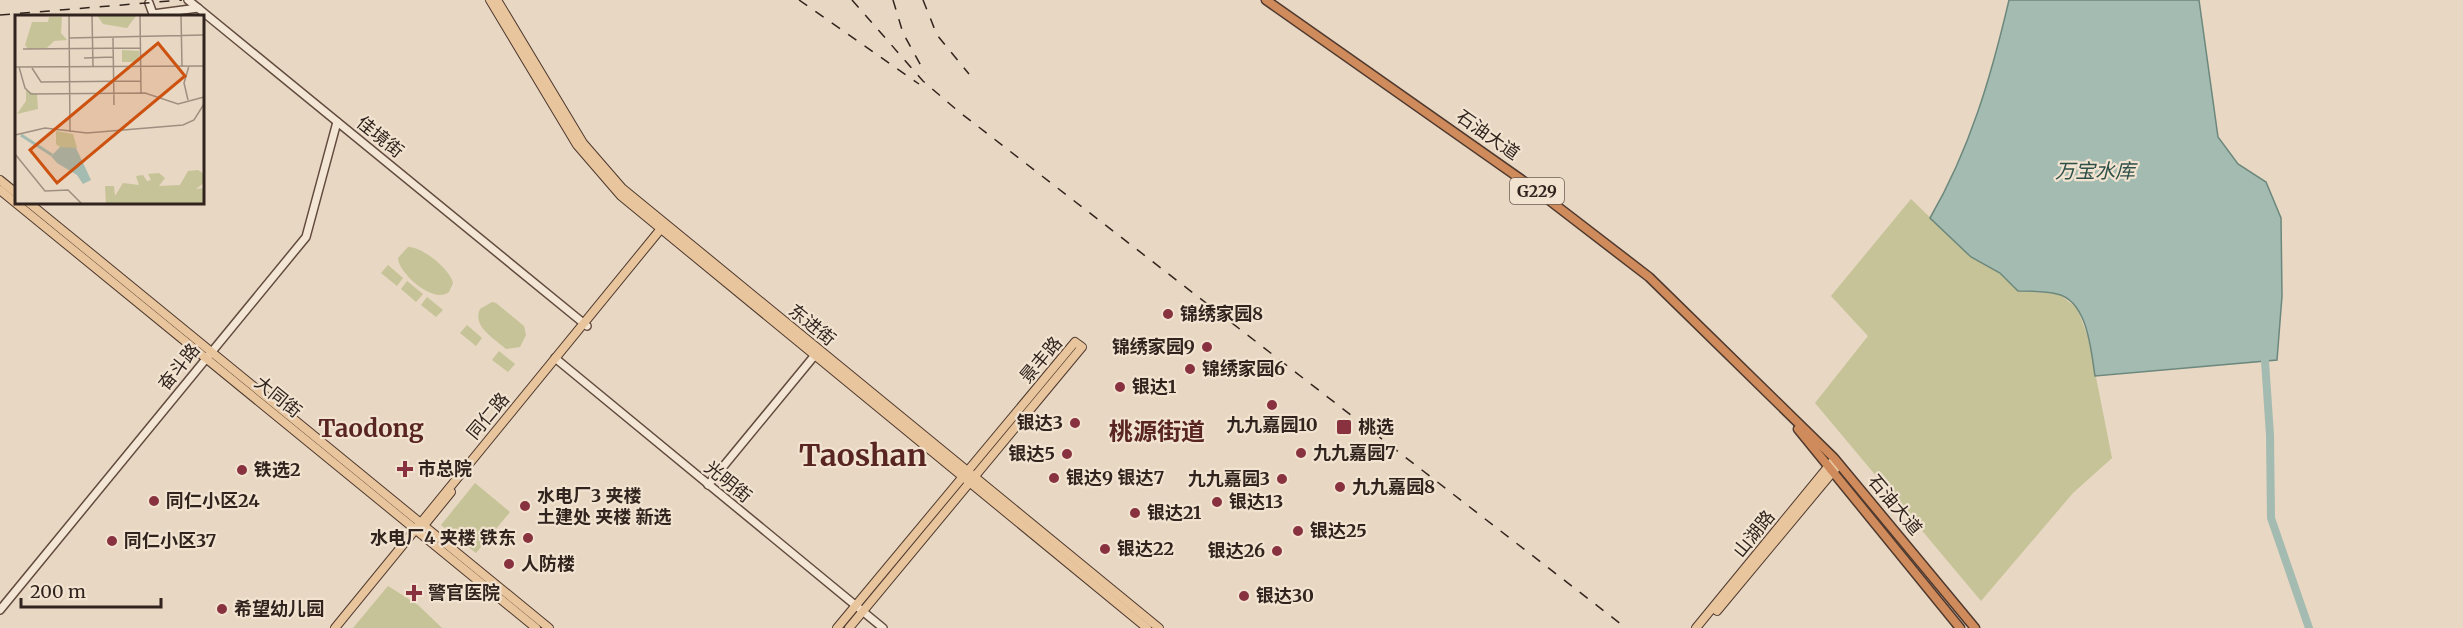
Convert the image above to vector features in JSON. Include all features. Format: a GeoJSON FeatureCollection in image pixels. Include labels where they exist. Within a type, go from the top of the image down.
{"type":"FeatureCollection","features":[{"type":"Feature","properties":{"kind":"highway","name":"石油大道"},"geometry":{"type":"LineString","coordinates":[[1266,0],[1532,187],[1616,250],[1686,309],[1837,461],[1975,628]]}},
{"type":"Feature","properties":{"kind":"highway","name":"石油大道"},"geometry":{"type":"LineString","coordinates":[[1784,409],[1960,628]]}},
{"type":"Feature","properties":{"kind":"main road","name":"东进街"},"geometry":{"type":"LineString","coordinates":[[490,0],[577,145],[621,196],[664,228],[1159,628]]}},
{"type":"Feature","properties":{"kind":"main road","name":"东进街"},"geometry":{"type":"LineString","coordinates":[[497,0],[583,143],[622,188],[664,228],[815,355],[970,476],[1143,626]]}},
{"type":"Feature","properties":{"kind":"main road"},"geometry":{"type":"LineString","coordinates":[[0,180],[15,192]]}},
{"type":"Feature","properties":{"kind":"main road","name":"大同街"},"geometry":{"type":"LineString","coordinates":[[0,190],[15,202]]}},
{"type":"Feature","properties":{"kind":"main road","name":"大同街"},"geometry":{"type":"LineString","coordinates":[[18,204],[209,354]]}},
{"type":"Feature","properties":{"kind":"main road","name":"大同街"},"geometry":{"type":"LineString","coordinates":[[30,204],[419,527],[536,628]]}},
{"type":"Feature","properties":{"kind":"main road","name":"同仁路"},"geometry":{"type":"LineString","coordinates":[[335,628],[664,228]]}},
{"type":"Feature","properties":{"kind":"main road","name":"景丰路"},"geometry":{"type":"LineString","coordinates":[[837,628],[859,609],[1082,347],[1075,342],[970,476]]}},
{"type":"Feature","properties":{"kind":"main road","name":"山湖路"},"geometry":{"type":"LineString","coordinates":[[1696,628],[1837,461]]}},
{"type":"Feature","properties":{"kind":"main road","name":"山湖路"},"geometry":{"type":"LineString","coordinates":[[1702,628],[1830,469]]}},
{"type":"Feature","properties":{"kind":"main road","name":"同仁路"},"geometry":{"type":"LineString","coordinates":[[340,628],[419,527]]}},
{"type":"Feature","properties":{"kind":"main road","name":"大同街"},"geometry":{"type":"LineString","coordinates":[[419,527],[549,628]]}},
{"type":"Feature","properties":{"kind":"main road","name":"景丰路"},"geometry":{"type":"LineString","coordinates":[[849,628],[859,609]]}},
{"type":"Feature","properties":{"kind":"street","name":"佳境街"},"geometry":{"type":"LineString","coordinates":[[188,0],[585,324]]}},
{"type":"Feature","properties":{"kind":"street"},"geometry":{"type":"LineString","coordinates":[[149,3],[153,14],[198,8]]}},
{"type":"Feature","properties":{"kind":"street","name":"奋斗路"},"geometry":{"type":"LineString","coordinates":[[0,610],[209,354],[270,284],[306,237],[337,122]]}},
{"type":"Feature","properties":{"kind":"street"},"geometry":{"type":"LineString","coordinates":[[708,484],[815,355]]}},
{"type":"Feature","properties":{"kind":"street","name":"光明街"},"geometry":{"type":"LineString","coordinates":[[557,360],[883,628]]}},
{"type":"Feature","properties":{"kind":"shaded area"},"geometry":{"type":"Polygon","coordinates":[[[1911,199],[1971,257],[2000,273],[2018,291],[2059,294],[2077,308],[2088,337],[2112,458],[2073,493],[1981,601],[1815,403],[1868,336],[1831,296],[1911,199]]]}},
{"type":"Feature","properties":{"kind":"shaded area"},"geometry":{"type":"Polygon","coordinates":[[[408,247],[427,254],[447,271],[453,283],[449,292],[442,295],[434,294],[426,291],[410,278],[398,258],[408,247]]]}},
{"type":"Feature","properties":{"kind":"shaded area"},"geometry":{"type":"Polygon","coordinates":[[[388,265],[403,278],[397,286],[381,273],[388,265]]]}},
{"type":"Feature","properties":{"kind":"shaded area"},"geometry":{"type":"Polygon","coordinates":[[[407,281],[423,294],[416,302],[401,289],[407,281]]]}},
{"type":"Feature","properties":{"kind":"shaded area"},"geometry":{"type":"Polygon","coordinates":[[[427,297],[443,310],[436,317],[421,305],[427,297]]]}},
{"type":"Feature","properties":{"kind":"shaded area"},"geometry":{"type":"Polygon","coordinates":[[[492,302],[524,326],[526,335],[520,347],[506,349],[485,332],[478,315],[480,309],[492,302]]]}},
{"type":"Feature","properties":{"kind":"shaded area"},"geometry":{"type":"Polygon","coordinates":[[[467,325],[482,338],[476,346],[460,333],[467,325]]]}},
{"type":"Feature","properties":{"kind":"shaded area"},"geometry":{"type":"Polygon","coordinates":[[[499,351],[515,364],[508,372],[492,360],[499,351]]]}},
{"type":"Feature","properties":{"kind":"shaded area"},"geometry":{"type":"Polygon","coordinates":[[[475,483],[510,512],[476,553],[441,525],[475,483]]]}},
{"type":"Feature","properties":{"kind":"shaded area"},"geometry":{"type":"Polygon","coordinates":[[[388,586],[418,605],[442,628],[353,628],[388,586]]]}},
{"type":"Feature","properties":{"kind":"water","name":"万宝水库"},"geometry":{"type":"Polygon","coordinates":[[[2009,0],[2199,0],[2218,137],[2238,164],[2266,182],[2281,218],[2282,296],[2277,360],[2095,376],[2086,328],[2075,306],[2057,294],[2018,291],[2000,273],[1971,257],[1930,218],[1957,166],[1978,112],[2009,0]]]}},
{"type":"Feature","properties":{"kind":"waterway"},"geometry":{"type":"LineString","coordinates":[[2265,361],[2270,435],[2271,518],[2309,628]]}},
{"type":"Feature","properties":{"kind":"railway"},"geometry":{"type":"LineString","coordinates":[[0,15],[182,0]]}},
{"type":"Feature","properties":{"kind":"railway"},"geometry":{"type":"LineString","coordinates":[[799,0],[919,84]]}},
{"type":"Feature","properties":{"kind":"railway"},"geometry":{"type":"LineString","coordinates":[[852,0],[923,81],[958,111],[1626,628]]}},
{"type":"Feature","properties":{"kind":"railway"},"geometry":{"type":"LineString","coordinates":[[893,0],[903,33],[925,73]]}},
{"type":"Feature","properties":{"kind":"railway"},"geometry":{"type":"LineString","coordinates":[[923,0],[937,35],[969,74]]}},
{"type":"Feature","properties":{"kind":"place","name":"锦绣家园8"},"geometry":{"type":"Point","coordinates":[1168,314]}},
{"type":"Feature","properties":{"kind":"place","name":"锦绣家园9"},"geometry":{"type":"Point","coordinates":[1207,347]}},
{"type":"Feature","properties":{"kind":"place","name":"锦绣家园6"},"geometry":{"type":"Point","coordinates":[1190,369]}},
{"type":"Feature","properties":{"kind":"place","name":"银达1"},"geometry":{"type":"Point","coordinates":[1120,387]}},
{"type":"Feature","properties":{"kind":"place","name":"九九嘉园10"},"geometry":{"type":"Point","coordinates":[1272,405]}},
{"type":"Feature","properties":{"kind":"place","name":"银达3"},"geometry":{"type":"Point","coordinates":[1075,423]}},
{"type":"Feature","properties":{"kind":"place","name":"桃选"},"geometry":{"type":"Point","coordinates":[1344,427]}},
{"type":"Feature","properties":{"kind":"place","name":"九九嘉园7"},"geometry":{"type":"Point","coordinates":[1301,453]}},
{"type":"Feature","properties":{"kind":"place","name":"银达5"},"geometry":{"type":"Point","coordinates":[1067,454]}},
{"type":"Feature","properties":{"kind":"place","name":"市总院"},"geometry":{"type":"Point","coordinates":[405,469]}},
{"type":"Feature","properties":{"kind":"place","name":"铁选2"},"geometry":{"type":"Point","coordinates":[242,470]}},
{"type":"Feature","properties":{"kind":"place","name":"银达9 银达7"},"geometry":{"type":"Point","coordinates":[1054,478]}},
{"type":"Feature","properties":{"kind":"place","name":"九九嘉园3"},"geometry":{"type":"Point","coordinates":[1282,479]}},
{"type":"Feature","properties":{"kind":"place","name":"九九嘉园8"},"geometry":{"type":"Point","coordinates":[1340,487]}},
{"type":"Feature","properties":{"kind":"place","name":"同仁小区24"},"geometry":{"type":"Point","coordinates":[154,501]}},
{"type":"Feature","properties":{"kind":"place","name":"银达13"},"geometry":{"type":"Point","coordinates":[1217,502]}},
{"type":"Feature","properties":{"kind":"place","name":"水电厂3 夹楼 土建处 夹楼 新选"},"geometry":{"type":"Point","coordinates":[525,506]}},
{"type":"Feature","properties":{"kind":"place","name":"银达21"},"geometry":{"type":"Point","coordinates":[1135,513]}},
{"type":"Feature","properties":{"kind":"place","name":"银达25"},"geometry":{"type":"Point","coordinates":[1298,531]}},
{"type":"Feature","properties":{"kind":"place","name":"水电厂4 夹楼 铁东"},"geometry":{"type":"Point","coordinates":[528,538]}},
{"type":"Feature","properties":{"kind":"place","name":"同仁小区37"},"geometry":{"type":"Point","coordinates":[112,541]}},
{"type":"Feature","properties":{"kind":"place","name":"银达22"},"geometry":{"type":"Point","coordinates":[1105,549]}},
{"type":"Feature","properties":{"kind":"place","name":"银达26"},"geometry":{"type":"Point","coordinates":[1277,551]}},
{"type":"Feature","properties":{"kind":"place","name":"人防楼"},"geometry":{"type":"Point","coordinates":[509,564]}},
{"type":"Feature","properties":{"kind":"place","name":"警官医院"},"geometry":{"type":"Point","coordinates":[414,593]}},
{"type":"Feature","properties":{"kind":"place","name":"银达30"},"geometry":{"type":"Point","coordinates":[1244,596]}},
{"type":"Feature","properties":{"kind":"place","name":"希望幼儿园"},"geometry":{"type":"Point","coordinates":[222,609]}},
{"type":"Feature","properties":{"kind":"district","name":"Taodong"},"geometry":{"type":"Point","coordinates":[371,429]}},
{"type":"Feature","properties":{"kind":"district","name":"桃源街道"},"geometry":{"type":"Point","coordinates":[1157,432]}},
{"type":"Feature","properties":{"kind":"district","name":"Taoshan"},"geometry":{"type":"Point","coordinates":[863,456]}}]}
